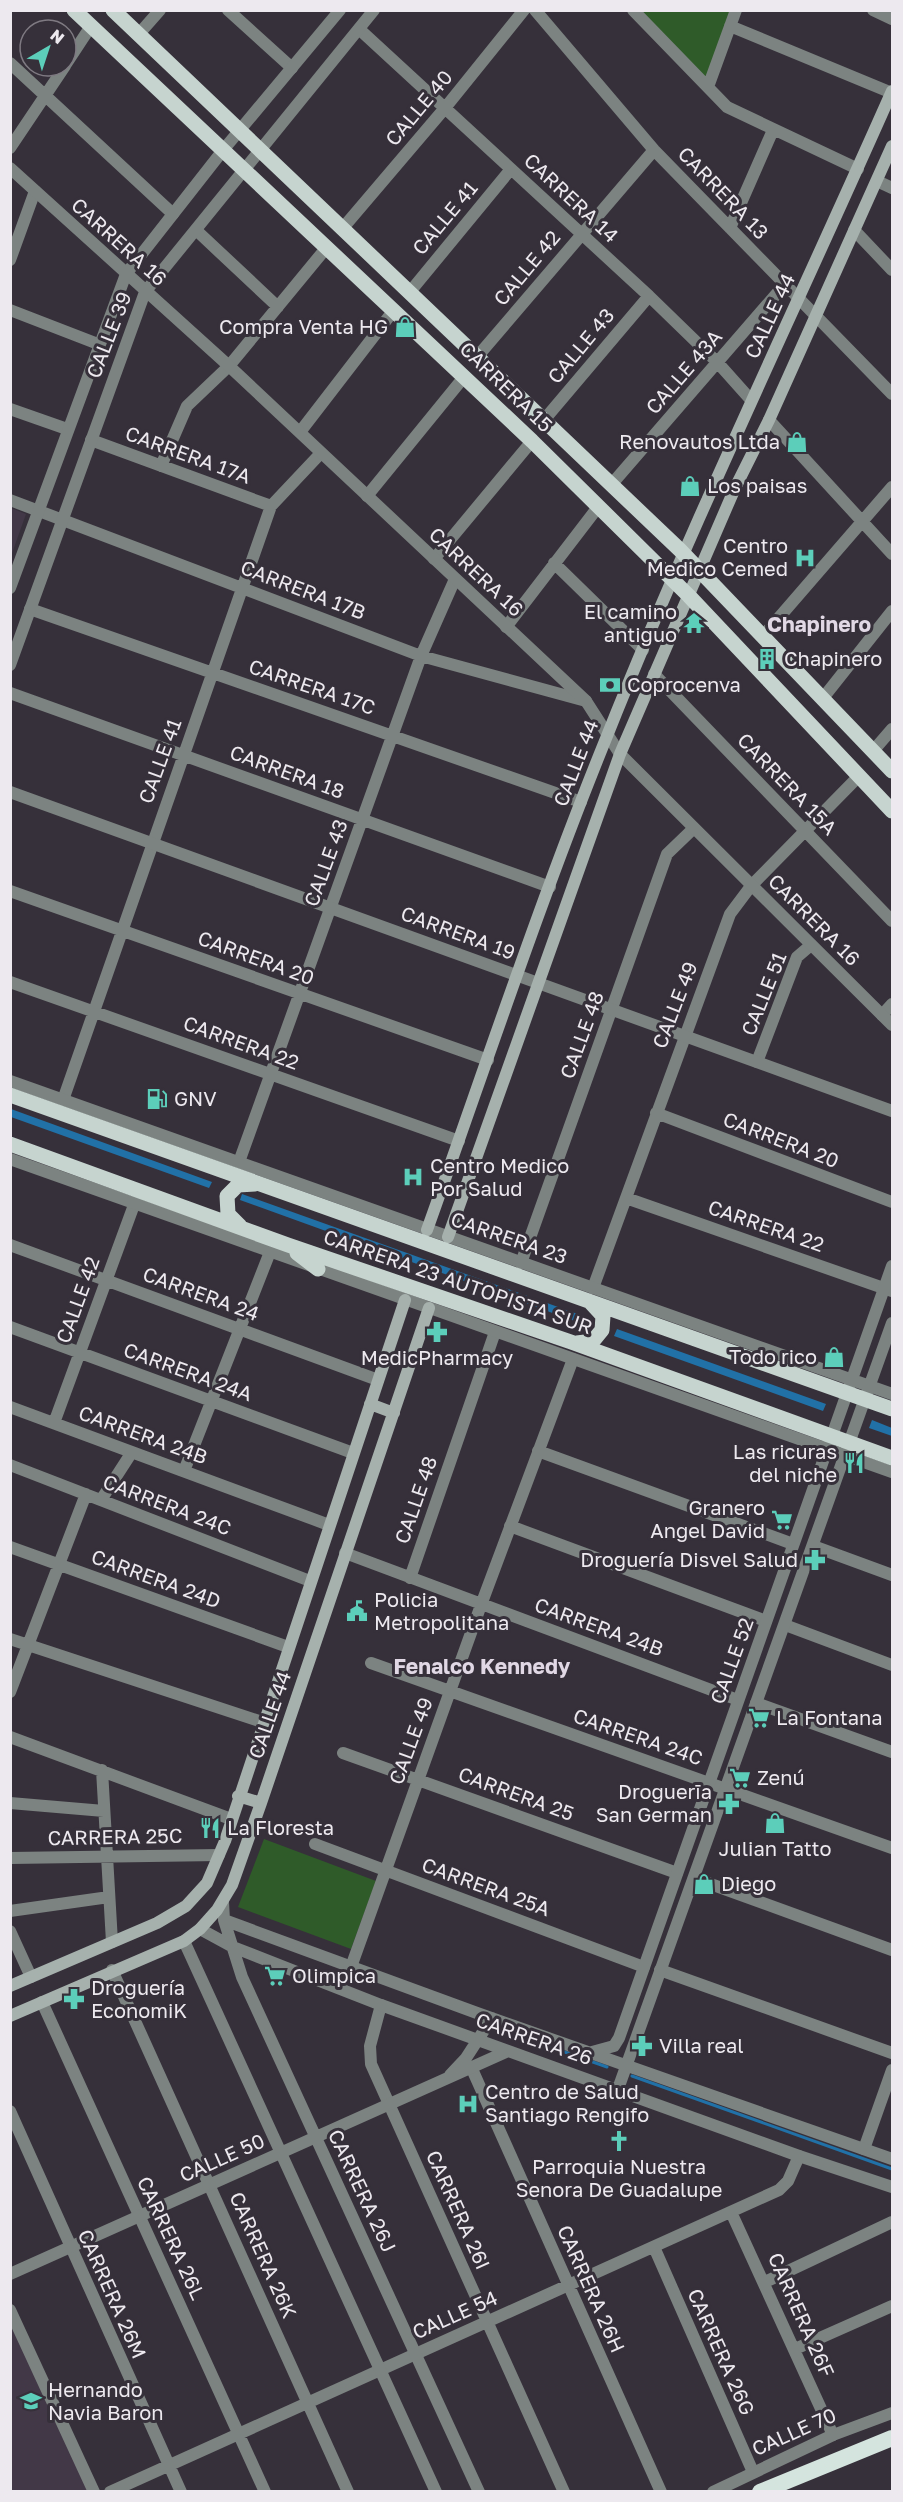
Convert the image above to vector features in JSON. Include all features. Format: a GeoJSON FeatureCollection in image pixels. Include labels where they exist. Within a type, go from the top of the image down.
{"type":"FeatureCollection","features":[{"type":"Feature","properties":{"kind":"highway"},"geometry":{"type":"LineString","coordinates":[[760,2492],[892,2438]]}},
{"type":"Feature","properties":{"kind":"main road","name":"CARRERA 15"},"geometry":{"type":"LineString","coordinates":[[74,10],[532,441],[673,580],[892,810]]}},
{"type":"Feature","properties":{"kind":"main road","name":"CARRERA 15"},"geometry":{"type":"LineString","coordinates":[[113,10],[700,569],[892,771]]}},
{"type":"Feature","properties":{"kind":"main road","name":"CALLE 44"},"geometry":{"type":"LineString","coordinates":[[427,1230],[607,734],[752,400],[800,300],[892,92]]}},
{"type":"Feature","properties":{"kind":"main road","name":"CALLE 44"},"geometry":{"type":"LineString","coordinates":[[448,1237],[620,754],[735,488],[769,420],[892,146]]}},
{"type":"Feature","properties":{"kind":"main road","name":"CARRERA 23 AUTOPISTA SUR"},"geometry":{"type":"LineString","coordinates":[[10,1095],[157,1140],[264,1185],[371,1216],[850,1386],[868,1393],[892,1409]]}},
{"type":"Feature","properties":{"kind":"main road","name":"CARRERA 23 AUTOPISTA SUR"},"geometry":{"type":"LineString","coordinates":[[10,1144],[137,1197],[247,1230],[362,1270],[492,1326],[571,1342],[848,1450],[892,1458]]}},
{"type":"Feature","properties":{"kind":"main road"},"geometry":{"type":"LineString","coordinates":[[247,1230],[230,1218],[226,1207],[227,1196],[231,1189],[243,1183],[264,1185]]}},
{"type":"Feature","properties":{"kind":"main road"},"geometry":{"type":"LineString","coordinates":[[288,1245],[318,1269]]}},
{"type":"Feature","properties":{"kind":"main road"},"geometry":{"type":"LineString","coordinates":[[336,1275],[362,1270]]}},
{"type":"Feature","properties":{"kind":"main road"},"geometry":{"type":"LineString","coordinates":[[571,1342],[589,1342],[602,1330],[604,1320],[589,1294]]}},
{"type":"Feature","properties":{"kind":"main road","name":"CALLE 44"},"geometry":{"type":"LineString","coordinates":[[10,1986],[157,1923],[186,1906],[207,1883],[219,1855],[405,1300]]}},
{"type":"Feature","properties":{"kind":"main road","name":"CALLE 44"},"geometry":{"type":"LineString","coordinates":[[10,2016],[112,1970],[184,1941],[200,1929],[223,1902],[232,1886],[261,1803],[429,1308]]}},
{"type":"Feature","properties":{"kind":"main road"},"geometry":{"type":"LineString","coordinates":[[370,1404],[394,1413]]}},
{"type":"Feature","properties":{"kind":"main road"},"geometry":{"type":"LineString","coordinates":[[238,1796],[261,1803]]}},
{"type":"Feature","properties":{"kind":"street"},"geometry":{"type":"LineString","coordinates":[[138,35],[160,10]]}},
{"type":"Feature","properties":{"kind":"street","name":"CALLE 39"},"geometry":{"type":"LineString","coordinates":[[10,588],[98,344],[126,274],[224,149],[340,10]]}},
{"type":"Feature","properties":{"kind":"street","name":"CALLE 39"},"geometry":{"type":"LineString","coordinates":[[10,665],[145,292],[374,10]]}},
{"type":"Feature","properties":{"kind":"street","name":"CALLE 40"},"geometry":{"type":"LineString","coordinates":[[342,229],[445,108],[524,10]]}},
{"type":"Feature","properties":{"kind":"street","name":"CARRERA 13"},"geometry":{"type":"LineString","coordinates":[[534,10],[654,150],[892,394]]}},
{"type":"Feature","properties":{"kind":"street"},"geometry":{"type":"LineString","coordinates":[[633,10],[727,107],[858,169]]}},
{"type":"Feature","properties":{"kind":"street"},"geometry":{"type":"LineString","coordinates":[[708,87],[736,10]]}},
{"type":"Feature","properties":{"kind":"street"},"geometry":{"type":"LineString","coordinates":[[873,10],[892,19]]}},
{"type":"Feature","properties":{"kind":"street"},"geometry":{"type":"LineString","coordinates":[[229,11],[292,68]]}},
{"type":"Feature","properties":{"kind":"street"},"geometry":{"type":"LineString","coordinates":[[78,46],[91,26]]}},
{"type":"Feature","properties":{"kind":"street"},"geometry":{"type":"LineString","coordinates":[[730,27],[892,92]]}},
{"type":"Feature","properties":{"kind":"street","name":"CARRERA 14"},"geometry":{"type":"LineString","coordinates":[[359,29],[649,297],[718,363],[752,400]]}},
{"type":"Feature","properties":{"kind":"street"},"geometry":{"type":"LineString","coordinates":[[10,63],[173,214]]}},
{"type":"Feature","properties":{"kind":"street"},"geometry":{"type":"LineString","coordinates":[[10,148],[56,78]]}},
{"type":"Feature","properties":{"kind":"street"},"geometry":{"type":"LineString","coordinates":[[730,228],[773,130]]}},
{"type":"Feature","properties":{"kind":"street","name":"CALLE 42"},"geometry":{"type":"LineString","coordinates":[[477,357],[654,150]]}},
{"type":"Feature","properties":{"kind":"street","name":"CARRERA 16"},"geometry":{"type":"LineString","coordinates":[[10,168],[229,366],[586,701],[620,754],[892,1025]]}},
{"type":"Feature","properties":{"kind":"street","name":"CALLE 41"},"geometry":{"type":"LineString","coordinates":[[409,293],[511,169]]}},
{"type":"Feature","properties":{"kind":"street"},"geometry":{"type":"LineString","coordinates":[[877,181],[892,188]]}},
{"type":"Feature","properties":{"kind":"street"},"geometry":{"type":"LineString","coordinates":[[10,260],[34,191]]}},
{"type":"Feature","properties":{"kind":"street"},"geometry":{"type":"LineString","coordinates":[[196,230],[278,307]]}},
{"type":"Feature","properties":{"kind":"street"},"geometry":{"type":"LineString","coordinates":[[854,230],[892,270]]}},
{"type":"Feature","properties":{"kind":"street"},"geometry":{"type":"LineString","coordinates":[[160,466],[187,406],[229,366],[327,247]]}},
{"type":"Feature","properties":{"kind":"street","name":"CALLE 43A"},"geometry":{"type":"LineString","coordinates":[[612,485],[785,284]]}},
{"type":"Feature","properties":{"kind":"street","name":"CALLE 43"},"geometry":{"type":"LineString","coordinates":[[544,420],[649,297]]}},
{"type":"Feature","properties":{"kind":"street"},"geometry":{"type":"LineString","coordinates":[[10,310],[98,344]]}},
{"type":"Feature","properties":{"kind":"street"},"geometry":{"type":"LineString","coordinates":[[300,432],[394,310]]}},
{"type":"Feature","properties":{"kind":"street"},"geometry":{"type":"LineString","coordinates":[[367,496],[464,377]]}},
{"type":"Feature","properties":{"kind":"street"},"geometry":{"type":"LineString","coordinates":[[10,409],[67,429]]}},
{"type":"Feature","properties":{"kind":"street"},"geometry":{"type":"LineString","coordinates":[[769,420],[892,554]]}},
{"type":"Feature","properties":{"kind":"street","name":"CARRERA 17A"},"geometry":{"type":"LineString","coordinates":[[91,440],[271,506]]}},
{"type":"Feature","properties":{"kind":"street"},"geometry":{"type":"LineString","coordinates":[[434,559],[532,441]]}},
{"type":"Feature","properties":{"kind":"street","name":"CALLE 41"},"geometry":{"type":"LineString","coordinates":[[63,1100],[271,506],[321,453]]}},
{"type":"Feature","properties":{"kind":"street"},"geometry":{"type":"LineString","coordinates":[[763,636],[892,487]]}},
{"type":"Feature","properties":{"kind":"street","name":"CARRERA 17B"},"geometry":{"type":"LineString","coordinates":[[10,500],[421,656],[586,701]]}},
{"type":"Feature","properties":{"kind":"street"},"geometry":{"type":"LineString","coordinates":[[506,627],[598,507]]}},
{"type":"Feature","properties":{"kind":"street"},"geometry":{"type":"LineString","coordinates":[[554,563],[643,650]]}},
{"type":"Feature","properties":{"kind":"street","name":"CALLE 43"},"geometry":{"type":"LineString","coordinates":[[239,1162],[421,656],[455,579]]}},
{"type":"Feature","properties":{"kind":"street","name":"CARRERA 17C"},"geometry":{"type":"LineString","coordinates":[[30,609],[581,801]]}},
{"type":"Feature","properties":{"kind":"street"},"geometry":{"type":"LineString","coordinates":[[823,698],[892,611]]}},
{"type":"Feature","properties":{"kind":"street","name":"CARRERA 15A"},"geometry":{"type":"LineString","coordinates":[[654,674],[892,921]]}},
{"type":"Feature","properties":{"kind":"street","name":"CARRERA 18"},"geometry":{"type":"LineString","coordinates":[[10,693],[550,887]]}},
{"type":"Feature","properties":{"kind":"street"},"geometry":{"type":"LineString","coordinates":[[873,751],[892,729]]}},
{"type":"Feature","properties":{"kind":"street","name":"CALLE 49"},"geometry":{"type":"LineString","coordinates":[[589,1294],[683,1035],[730,914],[751,886],[859,776]]}},
{"type":"Feature","properties":{"kind":"street","name":"CARRERA 19"},"geometry":{"type":"LineString","coordinates":[[10,792],[892,1111]]}},
{"type":"Feature","properties":{"kind":"street","name":"CALLE 48"},"geometry":{"type":"LineString","coordinates":[[521,1263],[667,854],[693,829]]}},
{"type":"Feature","properties":{"kind":"street","name":"CARRERA 20"},"geometry":{"type":"LineString","coordinates":[[10,891],[488,1060]]}},
{"type":"Feature","properties":{"kind":"street","name":"CALLE 51"},"geometry":{"type":"LineString","coordinates":[[757,1062],[797,957],[811,945]]}},
{"type":"Feature","properties":{"kind":"street","name":"CARRERA 22"},"geometry":{"type":"LineString","coordinates":[[10,982],[459,1141]]}},
{"type":"Feature","properties":{"kind":"street"},"geometry":{"type":"LineString","coordinates":[[882,1015],[892,1004]]}},
{"type":"Feature","properties":{"kind":"street","name":"CARRERA 23"},"geometry":{"type":"LineString","coordinates":[[10,1081],[63,1100],[157,1140],[239,1162],[371,1216],[448,1237],[490,1259],[521,1263],[589,1294]]}},
{"type":"Feature","properties":{"kind":"street","name":"CARRERA 20"},"geometry":{"type":"LineString","coordinates":[[656,1113],[892,1202]]}},
{"type":"Feature","properties":{"kind":"street"},"geometry":{"type":"LineString","coordinates":[[10,1159],[137,1197],[270,1252],[405,1300],[492,1326],[573,1359],[829,1443]]}},
{"type":"Feature","properties":{"kind":"street","name":"CALLE 42"},"geometry":{"type":"LineString","coordinates":[[54,1423],[137,1197]]}},
{"type":"Feature","properties":{"kind":"street","name":"CARRERA 22"},"geometry":{"type":"LineString","coordinates":[[626,1197],[889,1290]]}},
{"type":"Feature","properties":{"kind":"street","name":"CARRERA 24"},"geometry":{"type":"LineString","coordinates":[[10,1245],[378,1380]]}},
{"type":"Feature","properties":{"kind":"street"},"geometry":{"type":"LineString","coordinates":[[184,1471],[270,1252]]}},
{"type":"Feature","properties":{"kind":"street","name":"CALLE 52"},"geometry":{"type":"LineString","coordinates":[[592,2052],[614,2046],[619,2038],[829,1443],[889,1290],[892,1266]]}},
{"type":"Feature","properties":{"kind":"street","name":"CALLE 52"},"geometry":{"type":"LineString","coordinates":[[618,2089],[892,1323]]}},
{"type":"Feature","properties":{"kind":"street","name":"CALLE 48"},"geometry":{"type":"LineString","coordinates":[[410,1578],[492,1326]]}},
{"type":"Feature","properties":{"kind":"street","name":"CARRERA 24A"},"geometry":{"type":"LineString","coordinates":[[10,1327],[353,1453]]}},
{"type":"Feature","properties":{"kind":"street","name":"CALLE 49"},"geometry":{"type":"LineString","coordinates":[[351,1967],[480,1605],[573,1359]]}},
{"type":"Feature","properties":{"kind":"street"},"geometry":{"type":"LineString","coordinates":[[868,1393],[892,1394]]}},
{"type":"Feature","properties":{"kind":"street","name":"CARRERA 24B"},"geometry":{"type":"LineString","coordinates":[[10,1407],[329,1525]]}},
{"type":"Feature","properties":{"kind":"street"},"geometry":{"type":"LineString","coordinates":[[848,1450],[892,1472]]}},
{"type":"Feature","properties":{"kind":"street"},"geometry":{"type":"LineString","coordinates":[[538,1451],[794,1544]]}},
{"type":"Feature","properties":{"kind":"street"},"geometry":{"type":"LineString","coordinates":[[101,1500],[132,1452]]}},
{"type":"Feature","properties":{"kind":"street","name":"CARRERA 24C"},"geometry":{"type":"LineString","coordinates":[[10,1465],[310,1581]]}},
{"type":"Feature","properties":{"kind":"street"},"geometry":{"type":"LineString","coordinates":[[10,1692],[86,1494]]}},
{"type":"Feature","properties":{"kind":"street"},"geometry":{"type":"LineString","coordinates":[[510,1526],[766,1621]]}},
{"type":"Feature","properties":{"kind":"street"},"geometry":{"type":"LineString","coordinates":[[813,1546],[892,1575]]}},
{"type":"Feature","properties":{"kind":"street","name":"CARRERA 24D"},"geometry":{"type":"LineString","coordinates":[[10,1547],[288,1647]]}},
{"type":"Feature","properties":{"kind":"street","name":"CARRERA 24B"},"geometry":{"type":"LineString","coordinates":[[345,1553],[738,1700]]}},
{"type":"Feature","properties":{"kind":"street"},"geometry":{"type":"LineString","coordinates":[[785,1625],[892,1665]]}},
{"type":"Feature","properties":{"kind":"street"},"geometry":{"type":"LineString","coordinates":[[10,1639],[262,1722]]}},
{"type":"Feature","properties":{"kind":"street","name":"CARRERA 24C"},"geometry":{"type":"LineString","coordinates":[[371,1663],[892,1848]]}},
{"type":"Feature","properties":{"kind":"street"},"geometry":{"type":"LineString","coordinates":[[756,1703],[892,1752]]}},
{"type":"Feature","properties":{"kind":"street"},"geometry":{"type":"LineString","coordinates":[[10,1737],[231,1819]]}},
{"type":"Feature","properties":{"kind":"street","name":"CARRERA 25"},"geometry":{"type":"LineString","coordinates":[[343,1753],[677,1873]]}},
{"type":"Feature","properties":{"kind":"street"},"geometry":{"type":"LineString","coordinates":[[102,1770],[112,1942]]}},
{"type":"Feature","properties":{"kind":"street"},"geometry":{"type":"LineString","coordinates":[[10,1803],[104,1811]]}},
{"type":"Feature","properties":{"kind":"street","name":"CARRERA 25A"},"geometry":{"type":"LineString","coordinates":[[315,1844],[644,1967]]}},
{"type":"Feature","properties":{"kind":"street","name":"CARRERA 25C"},"geometry":{"type":"LineString","coordinates":[[10,1858],[219,1855]]}},
{"type":"Feature","properties":{"kind":"street"},"geometry":{"type":"LineString","coordinates":[[694,1878],[892,1950]]}},
{"type":"Feature","properties":{"kind":"street"},"geometry":{"type":"LineString","coordinates":[[10,1911],[109,1897]]}},
{"type":"Feature","properties":{"kind":"street","name":"CARRERA 26J"},"geometry":{"type":"LineString","coordinates":[[223,1902],[224,1920],[242,1977],[479,2492]]}},
{"type":"Feature","properties":{"kind":"street","name":"CARRERA 26"},"geometry":{"type":"LineString","coordinates":[[224,1920],[492,2018],[892,2159]]}},
{"type":"Feature","properties":{"kind":"street","name":"CARRERA 26"},"geometry":{"type":"LineString","coordinates":[[200,1929],[233,1947],[381,2005],[799,2156],[892,2187]]}},
{"type":"Feature","properties":{"kind":"street"},"geometry":{"type":"LineString","coordinates":[[10,1931],[31,1977]]}},
{"type":"Feature","properties":{"kind":"street"},"geometry":{"type":"LineString","coordinates":[[184,1941],[436,2492]]}},
{"type":"Feature","properties":{"kind":"street","name":"CARRERA 26K"},"geometry":{"type":"LineString","coordinates":[[112,1970],[348,2492]]}},
{"type":"Feature","properties":{"kind":"street"},"geometry":{"type":"LineString","coordinates":[[660,1970],[892,2053]]}},
{"type":"Feature","properties":{"kind":"street","name":"CARRERA 26L"},"geometry":{"type":"LineString","coordinates":[[42,2002],[265,2492]]}},
{"type":"Feature","properties":{"kind":"street","name":"CARRERA 26I"},"geometry":{"type":"LineString","coordinates":[[381,2005],[370,2058],[564,2492]]}},
{"type":"Feature","properties":{"kind":"street","name":"CALLE 50"},"geometry":{"type":"LineString","coordinates":[[448,2077],[478,2041],[492,2018]]}},
{"type":"Feature","properties":{"kind":"street","name":"CALLE 50"},"geometry":{"type":"LineString","coordinates":[[10,2274],[390,2106],[508,2051]]}},
{"type":"Feature","properties":{"kind":"street","name":"CARRERA 26H"},"geometry":{"type":"LineString","coordinates":[[472,2069],[661,2492]]}},
{"type":"Feature","properties":{"kind":"street"},"geometry":{"type":"LineString","coordinates":[[864,2149],[892,2070]]}},
{"type":"Feature","properties":{"kind":"street","name":"CARRERA 26M"},"geometry":{"type":"LineString","coordinates":[[10,2111],[181,2492]]}},
{"type":"Feature","properties":{"kind":"street","name":"CALLE 54"},"geometry":{"type":"LineString","coordinates":[[110,2492],[785,2186],[799,2156]]}},
{"type":"Feature","properties":{"kind":"street","name":"CARRERA 26F"},"geometry":{"type":"LineString","coordinates":[[731,2212],[765,2282],[833,2435]]}},
{"type":"Feature","properties":{"kind":"street"},"geometry":{"type":"LineString","coordinates":[[765,2282],[892,2222]]}},
{"type":"Feature","properties":{"kind":"street","name":"CARRERA 26G"},"geometry":{"type":"LineString","coordinates":[[654,2247],[753,2472]]}},
{"type":"Feature","properties":{"kind":"street"},"geometry":{"type":"LineString","coordinates":[[795,2349],[892,2306]]}},
{"type":"Feature","properties":{"kind":"street"},"geometry":{"type":"LineString","coordinates":[[10,2310],[94,2492]]}},
{"type":"Feature","properties":{"kind":"street","name":"CALLE 70"},"geometry":{"type":"LineString","coordinates":[[713,2492],[833,2435],[892,2413]]}},
{"type":"Feature","properties":{"kind":"shaded area"},"geometry":{"type":"Polygon","coordinates":[[[11,508],[26,514],[11,556],[11,508]]]}},
{"type":"Feature","properties":{"kind":"shaded area","name":"Hernando Navia Baron"},"geometry":{"type":"Polygon","coordinates":[[[11,2310],[94,2491],[11,2491],[11,2310]]]}},
{"type":"Feature","properties":{"kind":"green space"},"geometry":{"type":"Polygon","coordinates":[[[634,11],[737,11],[708,87],[634,11]]]}},
{"type":"Feature","properties":{"kind":"green space"},"geometry":{"type":"Polygon","coordinates":[[[264,1839],[376,1881],[351,1949],[238,1907],[264,1839]]]}},
{"type":"Feature","properties":{"kind":"water"},"geometry":{"type":"Polygon","coordinates":[[[11,1109],[212,1182],[209,1188],[11,1117],[11,1109]]]}},
{"type":"Feature","properties":{"kind":"water"},"geometry":{"type":"Polygon","coordinates":[[[242,1194],[586,1317],[583,1324],[240,1200],[242,1194]]]}},
{"type":"Feature","properties":{"kind":"water"},"geometry":{"type":"Polygon","coordinates":[[[617,1329],[826,1404],[823,1411],[614,1336],[617,1329]]]}},
{"type":"Feature","properties":{"kind":"water"},"geometry":{"type":"Polygon","coordinates":[[[872,1420],[892,1428],[892,1436],[869,1428],[872,1420]]]}},
{"type":"Feature","properties":{"kind":"waterway"},"geometry":{"type":"LineString","coordinates":[[508,2032],[607,2067]]}},
{"type":"Feature","properties":{"kind":"waterway"},"geometry":{"type":"LineString","coordinates":[[632,2076],[892,2169]]}},
{"type":"Feature","properties":{"kind":"place","name":"Compra Venta HG"},"geometry":{"type":"Point","coordinates":[405,327]}},
{"type":"Feature","properties":{"kind":"place","name":"Renovautos Ltda"},"geometry":{"type":"Point","coordinates":[797,442]}},
{"type":"Feature","properties":{"kind":"place","name":"Los paisas"},"geometry":{"type":"Point","coordinates":[690,486]}},
{"type":"Feature","properties":{"kind":"place","name":"Centro Medico Cemed"},"geometry":{"type":"Point","coordinates":[805,558]}},
{"type":"Feature","properties":{"kind":"place","name":"El camino antiguo"},"geometry":{"type":"Point","coordinates":[694,623]}},
{"type":"Feature","properties":{"kind":"place","name":"Chapinero"},"geometry":{"type":"Point","coordinates":[767,659]}},
{"type":"Feature","properties":{"kind":"place","name":"Coprocenva"},"geometry":{"type":"Point","coordinates":[610,685]}},
{"type":"Feature","properties":{"kind":"place","name":"GNV"},"geometry":{"type":"Point","coordinates":[157,1099]}},
{"type":"Feature","properties":{"kind":"place","name":"Centro Medico Por Salud"},"geometry":{"type":"Point","coordinates":[413,1177]}},
{"type":"Feature","properties":{"kind":"place","name":"MedicPharmacy"},"geometry":{"type":"Point","coordinates":[437,1332]}},
{"type":"Feature","properties":{"kind":"place","name":"Todo rico"},"geometry":{"type":"Point","coordinates":[834,1357]}},
{"type":"Feature","properties":{"kind":"place","name":"Las ricuras del niche"},"geometry":{"type":"Point","coordinates":[854,1463]}},
{"type":"Feature","properties":{"kind":"place","name":"Granero Angel David"},"geometry":{"type":"Point","coordinates":[782,1520]}},
{"type":"Feature","properties":{"kind":"place","name":"Droguería Disvel Salud"},"geometry":{"type":"Point","coordinates":[815,1560]}},
{"type":"Feature","properties":{"kind":"place","name":"Policia Metropolitana"},"geometry":{"type":"Point","coordinates":[357,1611]}},
{"type":"Feature","properties":{"kind":"place","name":"La Fontana"},"geometry":{"type":"Point","coordinates":[759,1718]}},
{"type":"Feature","properties":{"kind":"place","name":"Zenú"},"geometry":{"type":"Point","coordinates":[740,1778]}},
{"type":"Feature","properties":{"kind":"place","name":"Droguerīa San German"},"geometry":{"type":"Point","coordinates":[729,1804]}},
{"type":"Feature","properties":{"kind":"place","name":"Julian Tatto"},"geometry":{"type":"Point","coordinates":[775,1823]}},
{"type":"Feature","properties":{"kind":"place","name":"La Floresta"},"geometry":{"type":"Point","coordinates":[210,1828]}},
{"type":"Feature","properties":{"kind":"place","name":"Diego"},"geometry":{"type":"Point","coordinates":[704,1884]}},
{"type":"Feature","properties":{"kind":"place","name":"Olimpica"},"geometry":{"type":"Point","coordinates":[275,1976]}},
{"type":"Feature","properties":{"kind":"place","name":"Droguería EconomiK"},"geometry":{"type":"Point","coordinates":[74,1999]}},
{"type":"Feature","properties":{"kind":"place","name":"Villa real"},"geometry":{"type":"Point","coordinates":[642,2046]}},
{"type":"Feature","properties":{"kind":"place","name":"Centro de Salud Santiago Rengifo"},"geometry":{"type":"Point","coordinates":[468,2104]}},
{"type":"Feature","properties":{"kind":"place","name":"Parroquia Nuestra Senora De Guadalupe"},"geometry":{"type":"Point","coordinates":[619,2141]}},
{"type":"Feature","properties":{"kind":"place","name":"Hernando Navia Baron"},"geometry":{"type":"Point","coordinates":[31,2401]}},
{"type":"Feature","properties":{"kind":"district","name":"Chapinero"},"geometry":{"type":"Point","coordinates":[819,625]}},
{"type":"Feature","properties":{"kind":"district","name":"Fenalco Kennedy"},"geometry":{"type":"Point","coordinates":[482,1667]}}]}
